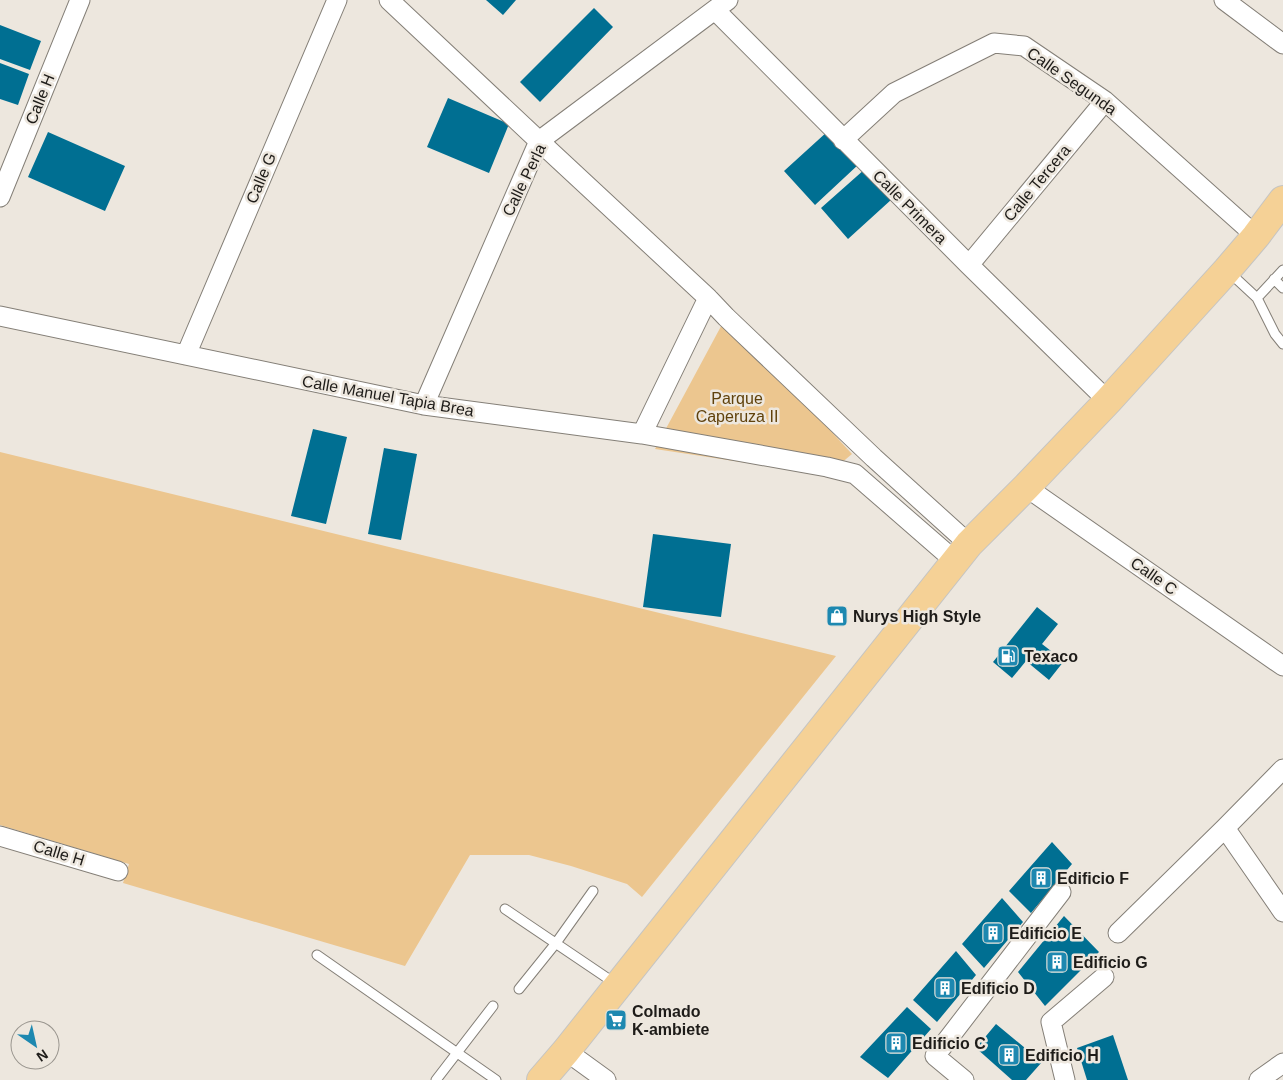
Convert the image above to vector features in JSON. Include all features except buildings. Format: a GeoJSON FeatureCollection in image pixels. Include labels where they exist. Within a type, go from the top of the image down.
{"type":"FeatureCollection","features":[{"type":"Feature","properties":{"kind":"main road"},"geometry":{"type":"LineString","coordinates":[[541,1080],[619,985],[962,553],[1108,400],[1227,270],[1283,200]]}},
{"type":"Feature","properties":{"kind":"street","name":"Calle H"},"geometry":{"type":"LineString","coordinates":[[0,198],[80,0]]}},
{"type":"Feature","properties":{"kind":"street","name":"Calle G"},"geometry":{"type":"LineString","coordinates":[[186,356],[337,0]]}},
{"type":"Feature","properties":{"kind":"street"},"geometry":{"type":"LineString","coordinates":[[389,0],[538,142],[708,298],[874,458],[962,553]]}},
{"type":"Feature","properties":{"kind":"street"},"geometry":{"type":"LineString","coordinates":[[1224,0],[1283,44]]}},
{"type":"Feature","properties":{"kind":"street","name":"Calle Perla"},"geometry":{"type":"LineString","coordinates":[[424,405],[538,142],[722,5]]}},
{"type":"Feature","properties":{"kind":"street","name":"Calle Primera"},"geometry":{"type":"LineString","coordinates":[[722,5],[843,140],[1108,400]]}},
{"type":"Feature","properties":{"kind":"street","name":"Calle Segunda"},"geometry":{"type":"LineString","coordinates":[[843,140],[894,93],[994,43],[1024,46],[1105,101],[1256,236]]}},
{"type":"Feature","properties":{"kind":"street","name":"Calle Tercera"},"geometry":{"type":"LineString","coordinates":[[969,265],[1105,101]]}},
{"type":"Feature","properties":{"kind":"street"},"geometry":{"type":"LineString","coordinates":[[642,434],[708,298]]}},
{"type":"Feature","properties":{"kind":"street","name":"Calle Manuel Tapia Brea"},"geometry":{"type":"LineString","coordinates":[[0,316],[424,405],[642,434],[827,467],[856,474],[962,553]]}},
{"type":"Feature","properties":{"kind":"street"},"geometry":{"type":"LineString","coordinates":[[856,474],[874,458]]}},
{"type":"Feature","properties":{"kind":"street","name":"Calle C"},"geometry":{"type":"LineString","coordinates":[[1026,487],[1283,666]]}},
{"type":"Feature","properties":{"kind":"street"},"geometry":{"type":"LineString","coordinates":[[1118,932],[1283,769]]}},
{"type":"Feature","properties":{"kind":"street"},"geometry":{"type":"LineString","coordinates":[[1225,828],[1283,912]]}},
{"type":"Feature","properties":{"kind":"street","name":"Calle H"},"geometry":{"type":"LineString","coordinates":[[0,836],[118,871]]}},
{"type":"Feature","properties":{"kind":"street"},"geometry":{"type":"LineString","coordinates":[[964,1080],[935,1056],[1062,892]]}},
{"type":"Feature","properties":{"kind":"street"},"geometry":{"type":"LineString","coordinates":[[1064,1080],[1051,1022],[1104,976]]}},
{"type":"Feature","properties":{"kind":"street"},"geometry":{"type":"LineString","coordinates":[[566,1051],[606,1080]]}},
{"type":"Feature","properties":{"kind":"street"},"geometry":{"type":"LineString","coordinates":[[1259,1080],[1283,1063]]}},
{"type":"Feature","properties":{"kind":"lane"},"geometry":{"type":"LineString","coordinates":[[1227,270],[1257,298],[1275,334],[1283,344]]}},
{"type":"Feature","properties":{"kind":"lane"},"geometry":{"type":"LineString","coordinates":[[1257,298],[1283,270]]}},
{"type":"Feature","properties":{"kind":"lane"},"geometry":{"type":"LineString","coordinates":[[1274,280],[1283,288]]}},
{"type":"Feature","properties":{"kind":"lane"},"geometry":{"type":"LineString","coordinates":[[518,989],[556,943],[594,891]]}},
{"type":"Feature","properties":{"kind":"lane"},"geometry":{"type":"LineString","coordinates":[[504,909],[619,985]]}},
{"type":"Feature","properties":{"kind":"lane"},"geometry":{"type":"LineString","coordinates":[[317,955],[496,1080]]}},
{"type":"Feature","properties":{"kind":"lane"},"geometry":{"type":"LineString","coordinates":[[436,1080],[493,1006]]}},
{"type":"Feature","properties":{"kind":"green space","name":"Parque Caperuza II"},"geometry":{"type":"Polygon","coordinates":[[[726,317],[852,454],[827,475],[655,449],[726,317]]]}},
{"type":"Feature","properties":{"kind":"green space"},"geometry":{"type":"Polygon","coordinates":[[[0,452],[836,656],[642,897],[627,884],[529,855],[470,855],[405,966],[123,883],[129,864],[0,825],[0,452]]]}},
{"type":"Feature","properties":{"kind":"place","name":"Nurys High Style"},"geometry":{"type":"Point","coordinates":[837,616]}},
{"type":"Feature","properties":{"kind":"place","name":"Texaco"},"geometry":{"type":"Point","coordinates":[1008,656]}},
{"type":"Feature","properties":{"kind":"place","name":"Edificio F"},"geometry":{"type":"Point","coordinates":[1041,878]}},
{"type":"Feature","properties":{"kind":"place","name":"Edificio E"},"geometry":{"type":"Point","coordinates":[993,933]}},
{"type":"Feature","properties":{"kind":"place","name":"Edificio G"},"geometry":{"type":"Point","coordinates":[1057,962]}},
{"type":"Feature","properties":{"kind":"place","name":"Edificio D"},"geometry":{"type":"Point","coordinates":[945,988]}},
{"type":"Feature","properties":{"kind":"place","name":"Colmado K-ambiete"},"geometry":{"type":"Point","coordinates":[616,1020]}},
{"type":"Feature","properties":{"kind":"place","name":"Edificio C"},"geometry":{"type":"Point","coordinates":[896,1043]}},
{"type":"Feature","properties":{"kind":"place","name":"Edificio H"},"geometry":{"type":"Point","coordinates":[1009,1055]}}]}
